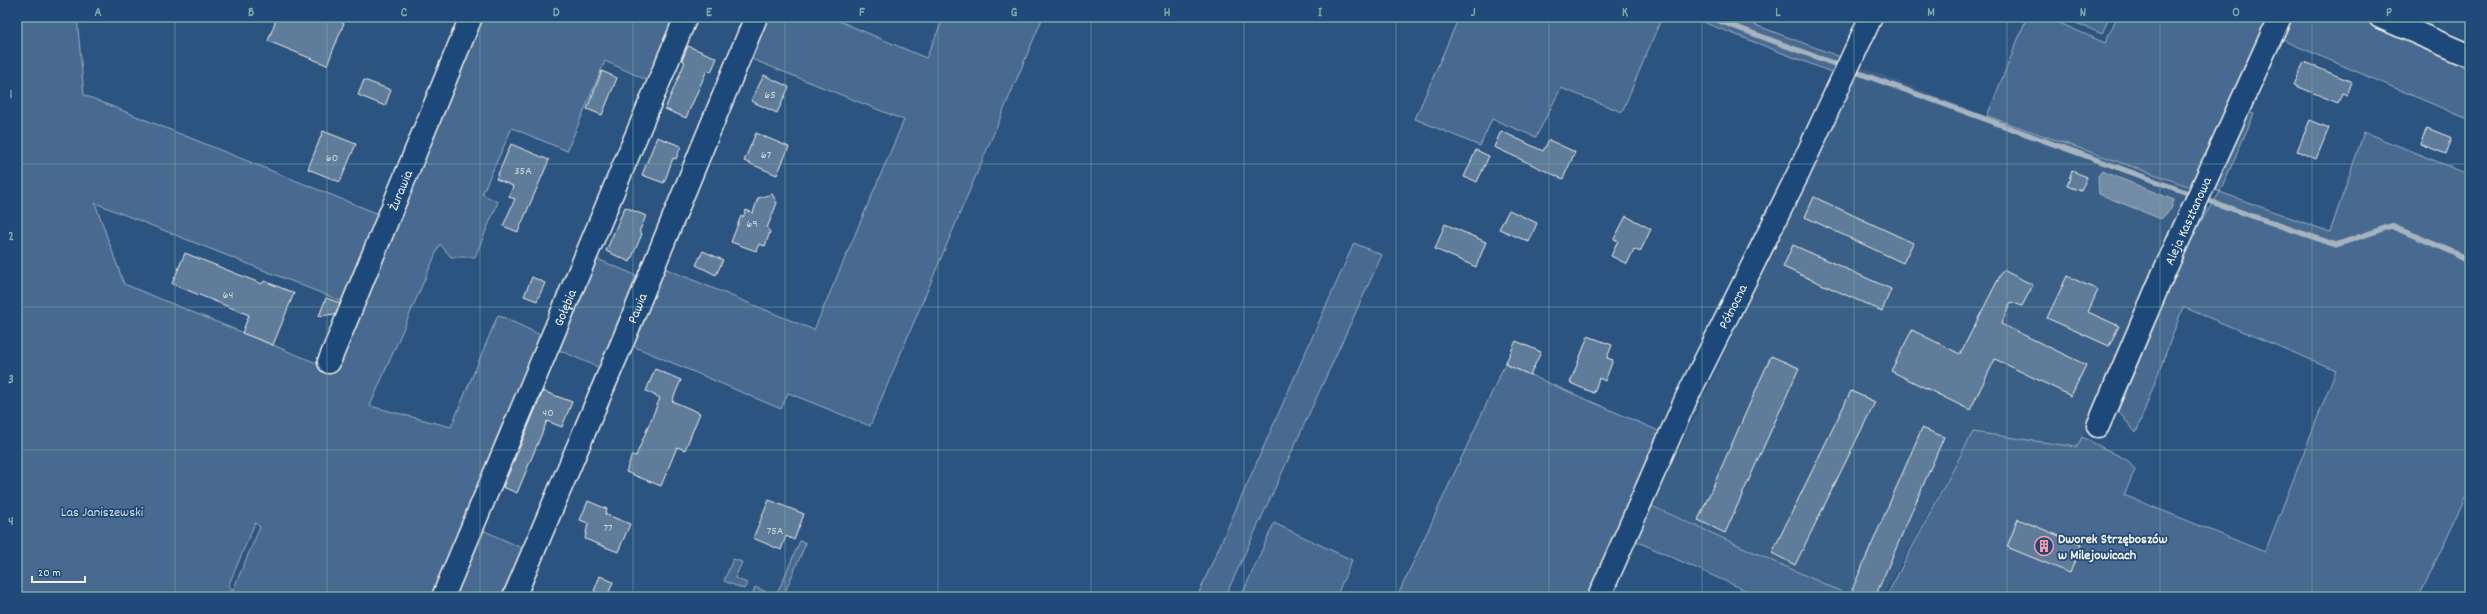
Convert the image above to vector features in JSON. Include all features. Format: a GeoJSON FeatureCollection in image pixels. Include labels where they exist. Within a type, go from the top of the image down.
{"type":"FeatureCollection","features":[{"type":"Feature","properties":{"kind":"street","name":"Żurawia"},"geometry":{"type":"LineString","coordinates":[[329,362],[471,17]]}},
{"type":"Feature","properties":{"kind":"street","name":"Gołębia"},"geometry":{"type":"LineString","coordinates":[[443,597],[686,17]]}},
{"type":"Feature","properties":{"kind":"street","name":"Pawia"},"geometry":{"type":"LineString","coordinates":[[514,597],[625,336],[756,17]]}},
{"type":"Feature","properties":{"kind":"street","name":"Północna"},"geometry":{"type":"LineString","coordinates":[[1599,597],[1686,399],[1799,172],[1871,17]]}},
{"type":"Feature","properties":{"kind":"street","name":"Aleja Kasztanowa"},"geometry":{"type":"LineString","coordinates":[[2098,426],[2164,272],[2280,17]]}},
{"type":"Feature","properties":{"kind":"street"},"geometry":{"type":"LineString","coordinates":[[2380,17],[2470,56]]}},
{"type":"Feature","properties":{"kind":"shaded area"},"geometry":{"type":"Polygon","coordinates":[[[1859,66],[1987,116],[2191,187],[2173,222],[2078,447],[1973,432],[1882,597],[1848,597],[1653,505],[1859,66]]]}},
{"type":"Feature","properties":{"kind":"shaded area"},"geometry":{"type":"Polygon","coordinates":[[[2102,171],[2174,200],[2171,209],[2161,219],[2099,194],[2098,176],[2102,171]]]}},
{"type":"Feature","properties":{"kind":"green space","name":"Las Janiszewski"},"geometry":{"type":"Polygon","coordinates":[[[17,17],[77,17],[84,95],[381,215],[346,303],[95,203],[124,284],[319,364],[479,17],[678,17],[651,82],[605,61],[567,151],[512,128],[482,194],[498,202],[475,257],[451,257],[440,244],[370,406],[451,427],[498,315],[545,337],[463,521],[524,549],[503,597],[17,597],[17,17]],[[255,523],[229,584],[232,592],[260,527],[255,523]]]}},
{"type":"Feature","properties":{"kind":"green space"},"geometry":{"type":"Polygon","coordinates":[[[768,17],[830,17],[926,58],[944,17],[1043,17],[870,426],[788,393],[781,409],[628,344],[664,268],[814,330],[904,120],[749,58],[768,17]]]}},
{"type":"Feature","properties":{"kind":"green space"},"geometry":{"type":"Polygon","coordinates":[[[1459,17],[1662,17],[1622,112],[1561,88],[1536,137],[1492,119],[1480,146],[1415,119],[1459,17]]]}},
{"type":"Feature","properties":{"kind":"green space"},"geometry":{"type":"Polygon","coordinates":[[[1690,17],[1734,17],[1846,59],[1837,71],[1831,72],[1690,17]]]}},
{"type":"Feature","properties":{"kind":"green space"},"geometry":{"type":"Polygon","coordinates":[[[2027,17],[2046,17],[2105,43],[2117,17],[2268,17],[2246,81],[2191,187],[1987,116],[2027,17]]]}},
{"type":"Feature","properties":{"kind":"green space"},"geometry":{"type":"Polygon","coordinates":[[[2062,17],[2109,17],[2102,34],[2062,17]]]}},
{"type":"Feature","properties":{"kind":"green space"},"geometry":{"type":"Polygon","coordinates":[[[2289,17],[2402,17],[2470,47],[2470,120],[2287,42],[2281,35],[2289,17]]]}},
{"type":"Feature","properties":{"kind":"green space"},"geometry":{"type":"Polygon","coordinates":[[[2248,112],[2254,114],[2220,192],[2214,189],[2215,185],[2248,112]]]}},
{"type":"Feature","properties":{"kind":"green space"},"geometry":{"type":"Polygon","coordinates":[[[2364,132],[2470,175],[2470,488],[2419,597],[1886,597],[1973,432],[2077,447],[2082,437],[2127,460],[2135,470],[2124,495],[2265,552],[2336,370],[2183,307],[2136,433],[2118,411],[2192,235],[2220,192],[2330,232],[2364,132]]]}},
{"type":"Feature","properties":{"kind":"green space"},"geometry":{"type":"Polygon","coordinates":[[[1354,243],[1382,255],[1225,597],[1197,597],[1354,243]]]}},
{"type":"Feature","properties":{"kind":"green space"},"geometry":{"type":"Polygon","coordinates":[[[590,256],[640,277],[600,368],[552,347],[590,256]]]}},
{"type":"Feature","properties":{"kind":"green space"},"geometry":{"type":"Polygon","coordinates":[[[1505,364],[1661,432],[1632,497],[1853,597],[1744,597],[1747,591],[1618,533],[1589,597],[1397,597],[1505,364]]]}},
{"type":"Feature","properties":{"kind":"green space"},"geometry":{"type":"Polygon","coordinates":[[[1274,523],[1352,560],[1336,597],[1241,597],[1274,523]]]}},
{"type":"Feature","properties":{"kind":"green space"},"geometry":{"type":"Polygon","coordinates":[[[800,541],[806,543],[783,597],[761,597],[753,593],[755,587],[776,596],[800,541]]]}},
{"type":"Feature","properties":{"kind":"green space"},"geometry":{"type":"Polygon","coordinates":[[[733,559],[742,562],[735,578],[747,583],[744,589],[724,581],[733,559]]]}},
{"type":"Feature","properties":{"kind":"building"},"geometry":{"type":"Polygon","coordinates":[[[277,17],[329,17],[344,23],[327,65],[268,41],[277,17]]]}},
{"type":"Feature","properties":{"kind":"building"},"geometry":{"type":"Polygon","coordinates":[[[688,46],[717,58],[711,72],[707,70],[686,118],[665,109],[685,62],[682,60],[688,46]]]}},
{"type":"Feature","properties":{"kind":"building"},"geometry":{"type":"Polygon","coordinates":[[[2304,62],[2352,82],[2347,95],[2342,93],[2338,103],[2294,85],[2304,62]]]}},
{"type":"Feature","properties":{"kind":"building"},"geometry":{"type":"Polygon","coordinates":[[[602,71],[617,78],[602,115],[587,109],[602,71]]]}},
{"type":"Feature","properties":{"kind":"building"},"geometry":{"type":"Polygon","coordinates":[[[764,75],[789,87],[777,113],[751,101],[764,75]]]}},
{"type":"Feature","properties":{"kind":"building"},"geometry":{"type":"Polygon","coordinates":[[[364,80],[391,90],[385,106],[358,95],[364,80]]]}},
{"type":"Feature","properties":{"kind":"building"},"geometry":{"type":"Polygon","coordinates":[[[2310,120],[2329,128],[2316,159],[2297,151],[2310,120]]]}},
{"type":"Feature","properties":{"kind":"building"},"geometry":{"type":"Polygon","coordinates":[[[2427,128],[2452,138],[2446,154],[2420,144],[2427,128]]]}},
{"type":"Feature","properties":{"kind":"building"},"geometry":{"type":"Polygon","coordinates":[[[323,131],[356,144],[340,182],[308,169],[323,131]]]}},
{"type":"Feature","properties":{"kind":"building"},"geometry":{"type":"Polygon","coordinates":[[[1501,131],[1543,151],[1549,140],[1575,152],[1563,179],[1494,147],[1501,131]]]}},
{"type":"Feature","properties":{"kind":"building"},"geometry":{"type":"Polygon","coordinates":[[[756,133],[789,147],[777,175],[744,161],[756,133]]]}},
{"type":"Feature","properties":{"kind":"building"},"geometry":{"type":"Polygon","coordinates":[[[657,137],[681,146],[676,159],[673,158],[664,183],[642,175],[657,137]]]}},
{"type":"Feature","properties":{"kind":"building"},"geometry":{"type":"Polygon","coordinates":[[[511,144],[549,160],[518,232],[503,226],[515,199],[509,197],[513,186],[496,179],[511,144]]]}},
{"type":"Feature","properties":{"kind":"building"},"geometry":{"type":"Polygon","coordinates":[[[1476,150],[1489,156],[1477,182],[1464,177],[1476,150]]]}},
{"type":"Feature","properties":{"kind":"building"},"geometry":{"type":"Polygon","coordinates":[[[2072,171],[2087,177],[2081,191],[2067,186],[2072,171]]]}},
{"type":"Feature","properties":{"kind":"building"},"geometry":{"type":"Polygon","coordinates":[[[772,194],[777,203],[767,228],[770,232],[765,246],[759,244],[756,251],[731,242],[741,216],[743,217],[746,210],[753,213],[758,198],[772,194]]]}},
{"type":"Feature","properties":{"kind":"building"},"geometry":{"type":"Polygon","coordinates":[[[1814,197],[1913,243],[1903,263],[1805,217],[1814,197]]]}},
{"type":"Feature","properties":{"kind":"building"},"geometry":{"type":"Polygon","coordinates":[[[625,207],[646,216],[639,232],[642,234],[630,262],[606,251],[625,207]]]}},
{"type":"Feature","properties":{"kind":"building"},"geometry":{"type":"Polygon","coordinates":[[[1509,210],[1537,223],[1529,242],[1499,229],[1509,210]]]}},
{"type":"Feature","properties":{"kind":"building"},"geometry":{"type":"Polygon","coordinates":[[[1626,216],[1651,229],[1640,252],[1634,249],[1627,264],[1611,256],[1618,241],[1614,239],[1626,216]]]}},
{"type":"Feature","properties":{"kind":"building"},"geometry":{"type":"Polygon","coordinates":[[[1445,224],[1486,242],[1476,267],[1435,249],[1445,224]]]}},
{"type":"Feature","properties":{"kind":"building"},"geometry":{"type":"Polygon","coordinates":[[[1793,245],[1891,289],[1882,311],[1783,267],[1793,245]]]}},
{"type":"Feature","properties":{"kind":"building"},"geometry":{"type":"Polygon","coordinates":[[[703,251],[723,260],[716,275],[696,265],[703,251]]]}},
{"type":"Feature","properties":{"kind":"building"},"geometry":{"type":"Polygon","coordinates":[[[185,253],[262,284],[264,281],[294,293],[273,345],[242,333],[249,315],[172,284],[185,253]]]}},
{"type":"Feature","properties":{"kind":"building"},"geometry":{"type":"Polygon","coordinates":[[[2003,270],[2033,285],[2022,306],[2011,302],[2001,324],[2086,365],[2071,396],[1995,359],[1970,410],[1891,371],[1912,330],[1960,354],[2003,270]]]}},
{"type":"Feature","properties":{"kind":"building"},"geometry":{"type":"Polygon","coordinates":[[[2067,276],[2098,290],[2088,312],[2119,326],[2109,346],[2047,318],[2067,276]]]}},
{"type":"Feature","properties":{"kind":"building"},"geometry":{"type":"Polygon","coordinates":[[[532,277],[545,283],[537,301],[524,296],[532,277]]]}},
{"type":"Feature","properties":{"kind":"building"},"geometry":{"type":"Polygon","coordinates":[[[326,298],[340,303],[335,314],[319,316],[326,298]]]}},
{"type":"Feature","properties":{"kind":"building"},"geometry":{"type":"Polygon","coordinates":[[[1588,336],[1612,345],[1607,358],[1613,360],[1605,381],[1599,378],[1594,393],[1570,383],[1588,336]]]}},
{"type":"Feature","properties":{"kind":"building"},"geometry":{"type":"Polygon","coordinates":[[[1516,341],[1541,352],[1530,375],[1505,364],[1516,341]]]}},
{"type":"Feature","properties":{"kind":"building"},"geometry":{"type":"Polygon","coordinates":[[[1771,356],[1799,368],[1725,533],[1698,520],[1771,356]]]}},
{"type":"Feature","properties":{"kind":"building"},"geometry":{"type":"Polygon","coordinates":[[[655,369],[681,380],[672,401],[700,413],[685,450],[677,447],[661,486],[626,472],[632,455],[636,456],[660,398],[646,391],[655,369]]]}},
{"type":"Feature","properties":{"kind":"building"},"geometry":{"type":"Polygon","coordinates":[[[543,391],[572,402],[562,427],[547,421],[517,493],[503,487],[543,391]]]}},
{"type":"Feature","properties":{"kind":"building"},"geometry":{"type":"Polygon","coordinates":[[[1851,391],[1875,402],[1795,565],[1772,553],[1851,391]]]}},
{"type":"Feature","properties":{"kind":"building"},"geometry":{"type":"Polygon","coordinates":[[[1922,428],[1944,437],[1875,597],[1867,597],[1852,590],[1922,428]]]}},
{"type":"Feature","properties":{"kind":"building"},"geometry":{"type":"Polygon","coordinates":[[[769,500],[804,514],[794,540],[786,536],[781,550],[753,538],[769,500]]]}},
{"type":"Feature","properties":{"kind":"building"},"geometry":{"type":"Polygon","coordinates":[[[588,501],[607,509],[605,514],[630,524],[618,552],[585,539],[588,523],[580,520],[588,501]]]}},
{"type":"Feature","properties":{"kind":"building","name":"Dworek Strzęboszów w Milejowicach"},"geometry":{"type":"Polygon","coordinates":[[[2018,519],[2081,545],[2070,573],[2007,547],[2018,519]]]}},
{"type":"Feature","properties":{"kind":"building"},"geometry":{"type":"Polygon","coordinates":[[[600,576],[613,582],[607,597],[594,591],[600,576]]]}},
{"type":"Feature","properties":{"kind":"waterway"},"geometry":{"type":"LineString","coordinates":[[1709,17],[1835,64]]}},
{"type":"Feature","properties":{"kind":"waterway"},"geometry":{"type":"LineString","coordinates":[[1856,72],[2188,193]]}},
{"type":"Feature","properties":{"kind":"waterway"},"geometry":{"type":"LineString","coordinates":[[2212,202],[2336,245],[2391,226],[2455,253],[2470,264]]}},
{"type":"Feature","properties":{"kind":"place","name":"Dworek Strzęboszów w Milejowicach"},"geometry":{"type":"Point","coordinates":[2044,546]}}]}
